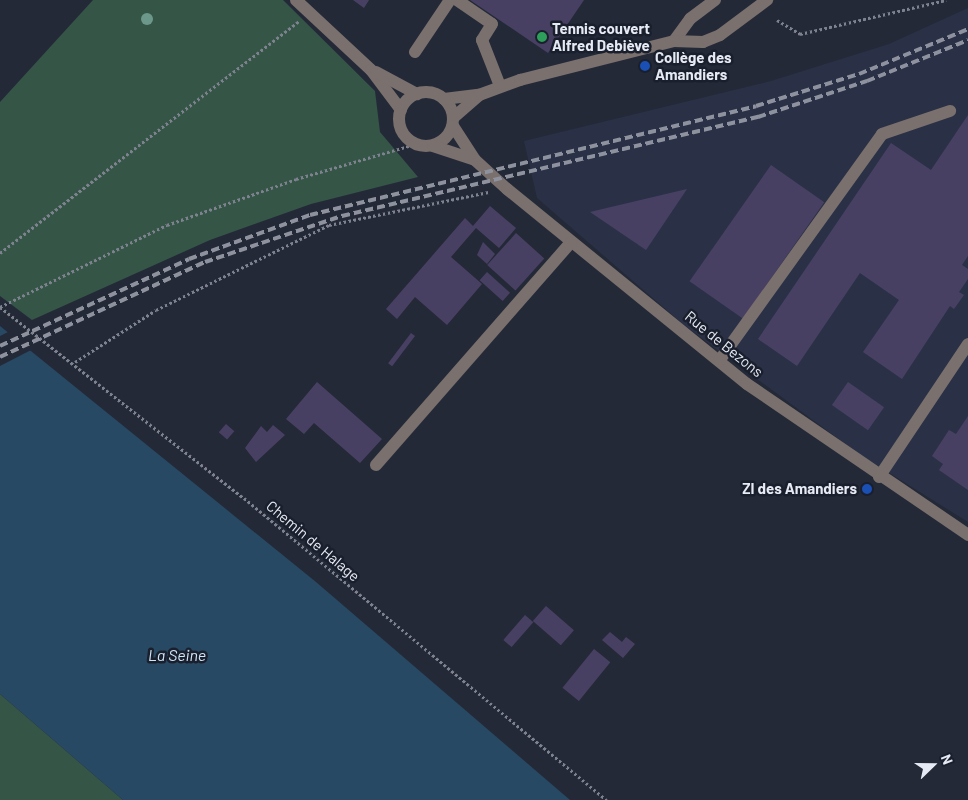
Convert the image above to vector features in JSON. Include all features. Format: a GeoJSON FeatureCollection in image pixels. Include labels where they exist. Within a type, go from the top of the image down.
{"type":"FeatureCollection","features":[{"type":"Feature","properties":{"kind":"street"},"geometry":{"type":"LineString","coordinates":[[296,0],[371,70],[401,110],[400,126],[416,144]]}},
{"type":"Feature","properties":{"kind":"street"},"geometry":{"type":"LineString","coordinates":[[415,52],[450,0]]}},
{"type":"Feature","properties":{"kind":"street"},"geometry":{"type":"LineString","coordinates":[[457,0],[492,24],[482,40],[500,86]]}},
{"type":"Feature","properties":{"kind":"street"},"geometry":{"type":"LineString","coordinates":[[674,41],[690,19],[715,0]]}},
{"type":"Feature","properties":{"kind":"street"},"geometry":{"type":"LineString","coordinates":[[371,70],[417,94],[431,93],[444,99],[479,95],[500,86],[674,41],[703,42],[720,35],[767,0]]}},
{"type":"Feature","properties":{"kind":"street"},"geometry":{"type":"LineString","coordinates":[[401,110],[417,94]]}},
{"type":"Feature","properties":{"kind":"street"},"geometry":{"type":"LineString","coordinates":[[433,146],[446,139],[453,122],[479,95]]}},
{"type":"Feature","properties":{"kind":"street","name":"Rue de Bezons"},"geometry":{"type":"LineString","coordinates":[[444,99],[453,122],[475,160],[507,189],[719,361],[879,477],[968,535]]}},
{"type":"Feature","properties":{"kind":"street"},"geometry":{"type":"LineString","coordinates":[[719,361],[882,134],[950,110]]}},
{"type":"Feature","properties":{"kind":"street","name":"Rue de Bezons"},"geometry":{"type":"LineString","coordinates":[[416,144],[433,146],[475,160]]}},
{"type":"Feature","properties":{"kind":"street"},"geometry":{"type":"LineString","coordinates":[[376,465],[572,242]]}},
{"type":"Feature","properties":{"kind":"street"},"geometry":{"type":"LineString","coordinates":[[879,477],[968,344]]}},
{"type":"Feature","properties":{"kind":"path"},"geometry":{"type":"LineString","coordinates":[[777,20],[800,34],[946,0]]}},
{"type":"Feature","properties":{"kind":"path"},"geometry":{"type":"LineString","coordinates":[[0,253],[310,13]]}},
{"type":"Feature","properties":{"kind":"path"},"geometry":{"type":"LineString","coordinates":[[0,307],[167,225],[296,179],[416,144]]}},
{"type":"Feature","properties":{"kind":"path"},"geometry":{"type":"LineString","coordinates":[[75,362],[156,310],[329,225],[507,189]]}},
{"type":"Feature","properties":{"kind":"path","name":"Chemin de Halage"},"geometry":{"type":"LineString","coordinates":[[0,307],[75,362],[606,800]]}},
{"type":"Feature","properties":{"kind":"shaded area"},"geometry":{"type":"Polygon","coordinates":[[[968,8],[968,522],[859,454],[684,325],[537,198],[524,141],[771,81],[889,44],[968,8]]]}},
{"type":"Feature","properties":{"kind":"green space"},"geometry":{"type":"Polygon","coordinates":[[[93,0],[283,0],[375,91],[380,132],[418,177],[311,204],[210,240],[32,320],[0,296],[0,102],[93,0]]]}},
{"type":"Feature","properties":{"kind":"green space"},"geometry":{"type":"Polygon","coordinates":[[[0,694],[123,800],[0,800],[0,694]]]}},
{"type":"Feature","properties":{"kind":"water","name":"La Seine"},"geometry":{"type":"Polygon","coordinates":[[[0,326],[316,582],[570,800],[123,800],[0,694],[0,326]]]}},
{"type":"Feature","properties":{"kind":"pier"},"geometry":{"type":"Polygon","coordinates":[[[10,331],[33,349],[0,366],[0,336],[10,331]]]}},
{"type":"Feature","properties":{"kind":"building"},"geometry":{"type":"Polygon","coordinates":[[[353,0],[369,0],[364,8],[353,0]]]}},
{"type":"Feature","properties":{"kind":"building","name":"Tennis couvert Alfred Debiève"},"geometry":{"type":"Polygon","coordinates":[[[470,0],[584,0],[548,53],[470,0]]]}},
{"type":"Feature","properties":{"kind":"building"},"geometry":{"type":"Polygon","coordinates":[[[968,115],[968,256],[962,265],[968,269],[968,279],[959,292],[964,295],[954,309],[950,306],[902,379],[863,352],[899,300],[860,273],[797,366],[758,339],[891,143],[931,170],[968,115]]]}},
{"type":"Feature","properties":{"kind":"building"},"geometry":{"type":"Polygon","coordinates":[[[771,165],[824,202],[743,319],[690,281],[771,165]]]}},
{"type":"Feature","properties":{"kind":"building"},"geometry":{"type":"Polygon","coordinates":[[[687,189],[646,250],[590,212],[687,189]]]}},
{"type":"Feature","properties":{"kind":"building"},"geometry":{"type":"Polygon","coordinates":[[[490,206],[516,228],[499,248],[476,228],[451,257],[482,284],[447,325],[415,297],[397,319],[386,309],[465,218],[473,226],[490,206]]]}},
{"type":"Feature","properties":{"kind":"building"},"geometry":{"type":"Polygon","coordinates":[[[516,233],[544,258],[515,290],[487,265],[516,233]]]}},
{"type":"Feature","properties":{"kind":"building"},"geometry":{"type":"Polygon","coordinates":[[[483,242],[495,254],[487,264],[477,255],[483,242]]]}},
{"type":"Feature","properties":{"kind":"building"},"geometry":{"type":"Polygon","coordinates":[[[487,272],[510,293],[503,301],[480,280],[487,272]]]}},
{"type":"Feature","properties":{"kind":"building"},"geometry":{"type":"Polygon","coordinates":[[[411,333],[415,336],[392,366],[388,363],[411,333]]]}},
{"type":"Feature","properties":{"kind":"building"},"geometry":{"type":"Polygon","coordinates":[[[317,382],[382,439],[360,463],[314,423],[304,434],[286,419],[317,382]]]}},
{"type":"Feature","properties":{"kind":"building"},"geometry":{"type":"Polygon","coordinates":[[[848,382],[884,407],[868,430],[832,405],[848,382]]]}},
{"type":"Feature","properties":{"kind":"building"},"geometry":{"type":"Polygon","coordinates":[[[968,416],[968,490],[939,470],[943,464],[932,456],[949,430],[956,434],[968,416]]]}},
{"type":"Feature","properties":{"kind":"building"},"geometry":{"type":"Polygon","coordinates":[[[226,424],[234,431],[227,440],[219,432],[226,424]]]}},
{"type":"Feature","properties":{"kind":"building"},"geometry":{"type":"Polygon","coordinates":[[[273,425],[285,435],[256,462],[245,448],[261,426],[267,432],[273,425]]]}},
{"type":"Feature","properties":{"kind":"building"},"geometry":{"type":"Polygon","coordinates":[[[546,606],[574,630],[561,645],[533,621],[546,606]]]}},
{"type":"Feature","properties":{"kind":"building"},"geometry":{"type":"Polygon","coordinates":[[[525,615],[533,622],[512,647],[503,640],[525,615]]]}},
{"type":"Feature","properties":{"kind":"building"},"geometry":{"type":"Polygon","coordinates":[[[610,632],[622,642],[626,637],[635,644],[623,658],[602,640],[610,632]]]}},
{"type":"Feature","properties":{"kind":"building"},"geometry":{"type":"Polygon","coordinates":[[[594,649],[610,662],[579,701],[563,688],[594,649]]]}},
{"type":"Feature","properties":{"kind":"railway"},"geometry":{"type":"LineString","coordinates":[[0,346],[189,259],[310,215],[756,106],[859,74],[968,29]]}},
{"type":"Feature","properties":{"kind":"railway"},"geometry":{"type":"LineString","coordinates":[[0,357],[205,262],[342,216],[758,117],[867,81],[968,40]]}},
{"type":"Feature","properties":{"kind":"place","name":"Tennis couvert Alfred Debiève"},"geometry":{"type":"Point","coordinates":[542,37]}},
{"type":"Feature","properties":{"kind":"place","name":"Collège des Amandiers"},"geometry":{"type":"Point","coordinates":[645,66]}},
{"type":"Feature","properties":{"kind":"place","name":"ZI des Amandiers"},"geometry":{"type":"Point","coordinates":[867,489]}}]}
